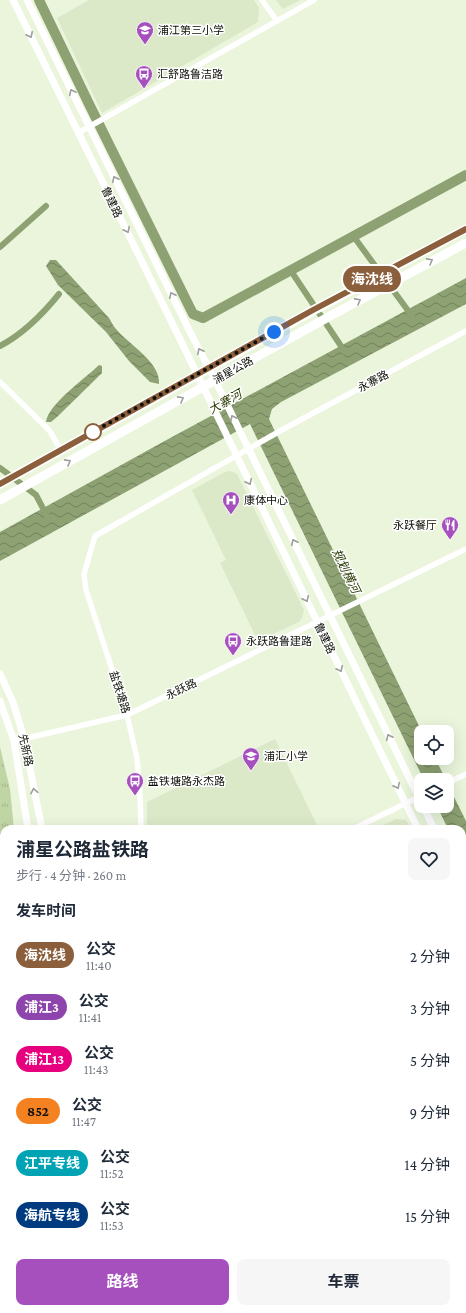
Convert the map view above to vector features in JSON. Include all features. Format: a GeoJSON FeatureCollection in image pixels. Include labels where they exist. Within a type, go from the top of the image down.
{"type":"FeatureCollection","features":[{"type":"Feature","properties":{"kind":"main road","name":"浦星公路"},"geometry":{"type":"LineString","coordinates":[[0,484],[313,310],[466,229]]}},
{"type":"Feature","properties":{"kind":"main road","name":"浦星公路"},"geometry":{"type":"LineString","coordinates":[[0,500],[332,315],[466,243]]}},
{"type":"Feature","properties":{"kind":"street","name":"鲁建路"},"geometry":{"type":"LineString","coordinates":[[13,0],[198,374],[211,404],[416,825]]}},
{"type":"Feature","properties":{"kind":"street","name":"鲁建路"},"geometry":{"type":"LineString","coordinates":[[27,0],[414,786]]}},
{"type":"Feature","properties":{"kind":"street"},"geometry":{"type":"LineString","coordinates":[[262,0],[277,21]]}},
{"type":"Feature","properties":{"kind":"street"},"geometry":{"type":"LineString","coordinates":[[78,133],[314,0]]}},
{"type":"Feature","properties":{"kind":"street","name":"永寨路"},"geometry":{"type":"LineString","coordinates":[[249,449],[466,331]]}},
{"type":"Feature","properties":{"kind":"street"},"geometry":{"type":"LineString","coordinates":[[0,382],[49,430],[61,450]]}},
{"type":"Feature","properties":{"kind":"street"},"geometry":{"type":"LineString","coordinates":[[237,456],[249,449]]}},
{"type":"Feature","properties":{"kind":"street","name":"盐铁塘路"},"geometry":{"type":"LineString","coordinates":[[141,825],[137,758],[127,714],[86,590],[84,574],[88,558],[95,536],[237,456]]}},
{"type":"Feature","properties":{"kind":"street","name":"永跃路"},"geometry":{"type":"LineString","coordinates":[[14,741],[127,714],[235,663],[317,621],[466,549]]}},
{"type":"Feature","properties":{"kind":"street","name":"先新路"},"geometry":{"type":"LineString","coordinates":[[0,674],[13,702],[24,738],[41,825]]}},
{"type":"Feature","properties":{"kind":"street","name":"先新路"},"geometry":{"type":"LineString","coordinates":[[0,701],[14,741],[27,825]]}},
{"type":"Feature","properties":{"kind":"street"},"geometry":{"type":"LineString","coordinates":[[454,780],[466,774]]}},
{"type":"Feature","properties":{"kind":"street"},"geometry":{"type":"LineString","coordinates":[[361,825],[414,800]]}},
{"type":"Feature","properties":{"kind":"street"},"geometry":{"type":"LineString","coordinates":[[426,813],[432,825]]}},
{"type":"Feature","properties":{"kind":"shaded area","name":"浦江第三小学"},"geometry":{"type":"Polygon","coordinates":[[[89,0],[254,0],[259,8],[258,22],[102,113],[57,18],[89,0]]]}},
{"type":"Feature","properties":{"kind":"shaded area"},"geometry":{"type":"Polygon","coordinates":[[[276,0],[300,0],[283,9],[276,0]]]}},
{"type":"Feature","properties":{"kind":"shaded area"},"geometry":{"type":"Polygon","coordinates":[[[229,471],[237,474],[304,610],[302,618],[299,622],[258,641],[220,563],[226,560],[192,490],[229,471]]]}},
{"type":"Feature","properties":{"kind":"shaded area","name":"浦汇小学"},"geometry":{"type":"Polygon","coordinates":[[[275,739],[317,825],[147,825],[147,802],[275,739]]]}},
{"type":"Feature","properties":{"kind":"shaded area"},"geometry":{"type":"Polygon","coordinates":[[[396,819],[406,820],[409,825],[383,825],[396,819]]]}},
{"type":"Feature","properties":{"kind":"green space"},"geometry":{"type":"Polygon","coordinates":[[[0,747],[10,789],[14,825],[0,825],[0,747]]]}},
{"type":"Feature","properties":{"kind":"water"},"geometry":{"type":"Polygon","coordinates":[[[50,260],[56,260],[109,318],[121,335],[143,354],[155,368],[159,384],[150,382],[129,361],[106,332],[58,285],[46,266],[50,260]]]}},
{"type":"Feature","properties":{"kind":"water"},"geometry":{"type":"Polygon","coordinates":[[[466,278],[466,304],[281,402],[272,409],[269,419],[419,725],[414,725],[414,760],[250,424],[0,561],[0,532],[466,278]]]}},
{"type":"Feature","properties":{"kind":"water"},"geometry":{"type":"Polygon","coordinates":[[[99,365],[102,366],[102,373],[57,417],[51,422],[46,422],[48,415],[60,399],[99,365]]]}},
{"type":"Feature","properties":{"kind":"water"},"geometry":{"type":"Polygon","coordinates":[[[417,765],[438,765],[442,773],[421,773],[417,765]]]}},
{"type":"Feature","properties":{"kind":"water"},"geometry":{"type":"Polygon","coordinates":[[[454,797],[466,821],[466,825],[446,825],[440,813],[454,813],[454,797]]]}},
{"type":"Feature","properties":{"kind":"waterway"},"geometry":{"type":"LineString","coordinates":[[39,0],[193,314],[203,318],[466,175]]}},
{"type":"Feature","properties":{"kind":"waterway"},"geometry":{"type":"LineString","coordinates":[[0,247],[46,206]]}},
{"type":"Feature","properties":{"kind":"waterway"},"geometry":{"type":"LineString","coordinates":[[354,237],[412,316]]}},
{"type":"Feature","properties":{"kind":"waterway"},"geometry":{"type":"LineString","coordinates":[[291,271],[345,352]]}},
{"type":"Feature","properties":{"kind":"waterway"},"geometry":{"type":"LineString","coordinates":[[0,346],[17,336],[32,323],[59,294]]}},
{"type":"Feature","properties":{"kind":"waterway"},"geometry":{"type":"LineString","coordinates":[[0,468],[36,495],[47,516]]}},
{"type":"Feature","properties":{"kind":"bus line","name":"海沈线"},"geometry":{"type":"LineString","coordinates":[[0,484],[313,310],[466,229]]}},
{"type":"Feature","properties":{"kind":"place","name":"浦江第三小学"},"geometry":{"type":"Point","coordinates":[145,45]}},
{"type":"Feature","properties":{"kind":"place","name":"汇舒路鲁洁路"},"geometry":{"type":"Point","coordinates":[144,89]}},
{"type":"Feature","properties":{"kind":"place","name":"康体中心"},"geometry":{"type":"Point","coordinates":[231,515]}},
{"type":"Feature","properties":{"kind":"place","name":"永跃餐厅"},"geometry":{"type":"Point","coordinates":[450,540]}},
{"type":"Feature","properties":{"kind":"place","name":"永跃路鲁建路"},"geometry":{"type":"Point","coordinates":[233,656]}},
{"type":"Feature","properties":{"kind":"place","name":"浦汇小学"},"geometry":{"type":"Point","coordinates":[251,771]}},
{"type":"Feature","properties":{"kind":"place","name":"盐铁塘路永杰路"},"geometry":{"type":"Point","coordinates":[135,796]}},
{"type":"Feature","properties":{"kind":"route"},"geometry":{"type":"LineString","coordinates":[[93,432],[89,434],[274,332]]}},
{"type":"Feature","properties":{"kind":"water label","name":"大寨河"},"geometry":{"type":"Point","coordinates":[225,402]}},
{"type":"Feature","properties":{"kind":"water label","name":"规划横河"},"geometry":{"type":"Point","coordinates":[346,571]}}]}
